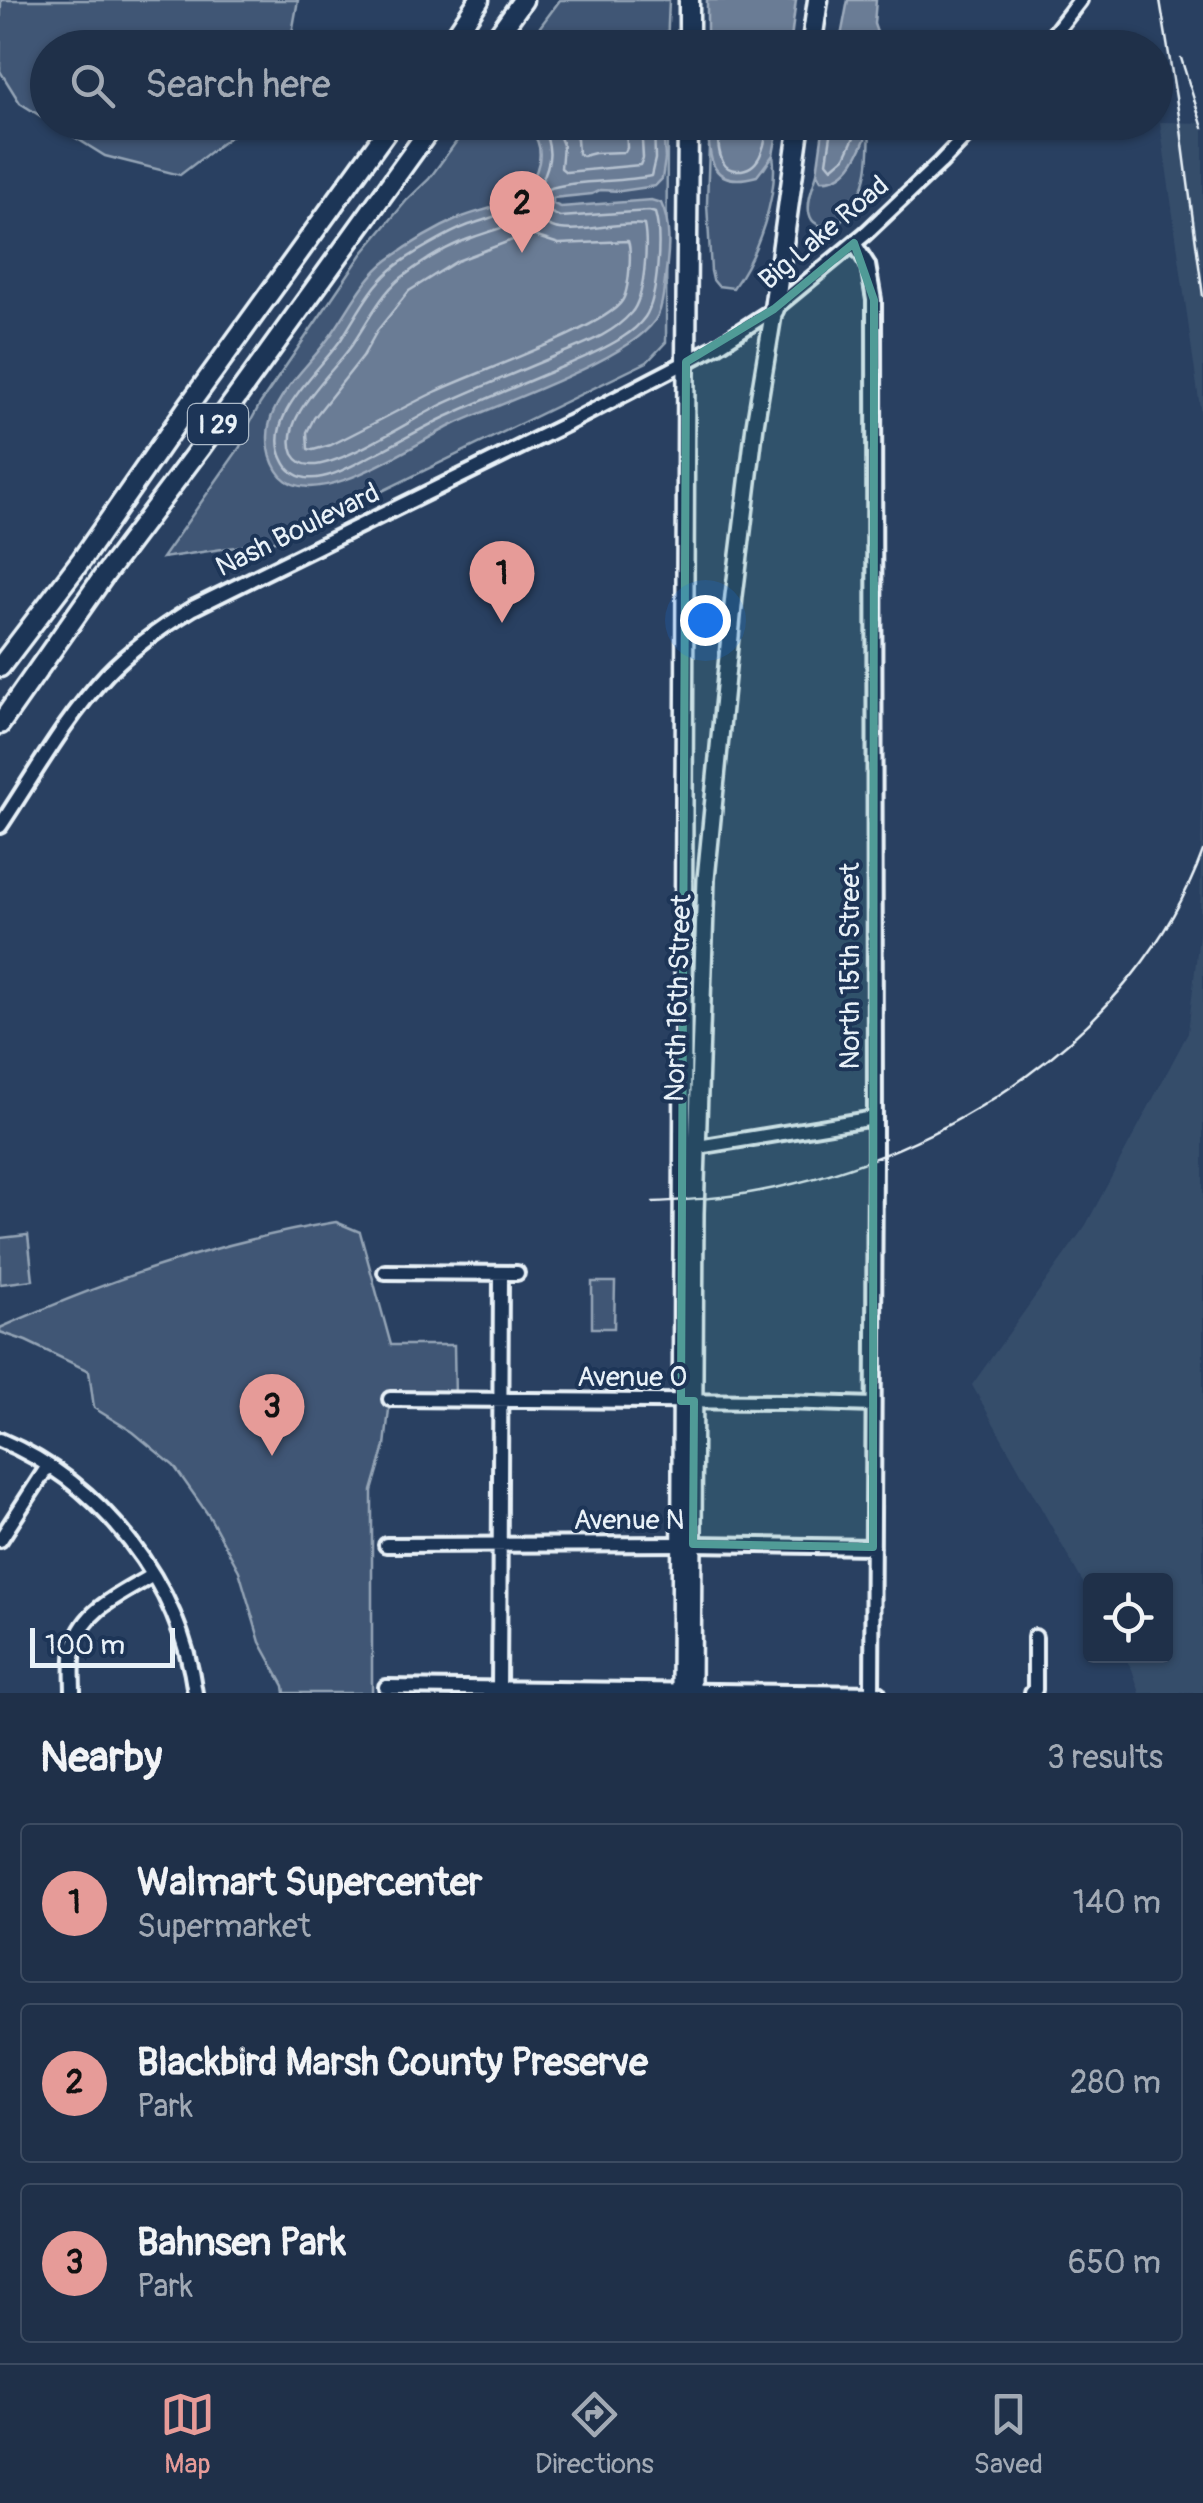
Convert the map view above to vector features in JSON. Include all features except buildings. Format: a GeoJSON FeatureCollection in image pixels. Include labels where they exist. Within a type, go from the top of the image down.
{"type":"FeatureCollection","features":[{"type":"Feature","properties":{"kind":"highway"},"geometry":{"type":"LineString","coordinates":[[459,30],[480,0]]}},
{"type":"Feature","properties":{"kind":"highway"},"geometry":{"type":"LineString","coordinates":[[502,30],[523,0]]}},
{"type":"Feature","properties":{"kind":"highway"},"geometry":{"type":"LineString","coordinates":[[689,0],[689,30]]}},
{"type":"Feature","properties":{"kind":"highway"},"geometry":{"type":"LineString","coordinates":[[814,30],[818,0]]}},
{"type":"Feature","properties":{"kind":"highway","name":"I 29"},"geometry":{"type":"LineString","coordinates":[[0,667],[82,559],[380,140]]}},
{"type":"Feature","properties":{"kind":"highway","name":"I 29"},"geometry":{"type":"LineString","coordinates":[[0,724],[103,576],[422,140]]}},
{"type":"Feature","properties":{"kind":"highway"},"geometry":{"type":"LineString","coordinates":[[686,362],[688,140]]}},
{"type":"Feature","properties":{"kind":"highway"},"geometry":{"type":"LineString","coordinates":[[774,308],[797,140]]}},
{"type":"Feature","properties":{"kind":"main road","name":"North 16th Street"},"geometry":{"type":"LineString","coordinates":[[687,1401],[706,879],[755,425],[774,308]]}},
{"type":"Feature","properties":{"kind":"main road","name":"North 16th Street"},"geometry":{"type":"LineString","coordinates":[[686,362],[686,1692]]}},
{"type":"Feature","properties":{"kind":"street"},"geometry":{"type":"LineString","coordinates":[[1057,30],[1080,0]]}},
{"type":"Feature","properties":{"kind":"street","name":"Big Lake Road"},"geometry":{"type":"LineString","coordinates":[[686,362],[774,308],[854,243],[962,140]]}},
{"type":"Feature","properties":{"kind":"street","name":"North 15th Street"},"geometry":{"type":"LineString","coordinates":[[854,243],[868,266],[874,300],[872,1693]]}},
{"type":"Feature","properties":{"kind":"street","name":"Nash Boulevard"},"geometry":{"type":"LineString","coordinates":[[0,826],[89,695],[131,651],[170,622],[686,362]]}},
{"type":"Feature","properties":{"kind":"street"},"geometry":{"type":"LineString","coordinates":[[698,1147],[874,1118]]}},
{"type":"Feature","properties":{"kind":"street"},"geometry":{"type":"LineString","coordinates":[[386,1272],[517,1274]]}},
{"type":"Feature","properties":{"kind":"street"},"geometry":{"type":"LineString","coordinates":[[499,1691],[502,1273]]}},
{"type":"Feature","properties":{"kind":"street","name":"Avenue O"},"geometry":{"type":"LineString","coordinates":[[390,1399],[874,1405]]}},
{"type":"Feature","properties":{"kind":"street"},"geometry":{"type":"LineString","coordinates":[[0,1440],[48,1466],[92,1499],[114,1522],[153,1575],[168,1604],[184,1642],[196,1693]]}},
{"type":"Feature","properties":{"kind":"street"},"geometry":{"type":"LineString","coordinates":[[0,1540],[48,1466]]}},
{"type":"Feature","properties":{"kind":"street","name":"Avenue N"},"geometry":{"type":"LineString","coordinates":[[386,1545],[872,1546]]}},
{"type":"Feature","properties":{"kind":"street"},"geometry":{"type":"LineString","coordinates":[[73,1693],[75,1644],[86,1622],[102,1605],[153,1575]]}},
{"type":"Feature","properties":{"kind":"street"},"geometry":{"type":"LineString","coordinates":[[1032,1693],[1035,1638]]}},
{"type":"Feature","properties":{"kind":"street"},"geometry":{"type":"LineString","coordinates":[[386,1687],[880,1693]]}},
{"type":"Feature","properties":{"kind":"highlighted area"},"geometry":{"type":"Polygon","coordinates":[[[854,243],[874,300],[873,1547],[693,1544],[694,1401],[681,1401],[686,362],[774,309],[854,243]]]}},
{"type":"Feature","properties":{"kind":"shaded area"},"geometry":{"type":"Polygon","coordinates":[[[1,0],[298,0],[293,30],[30,30],[30,109],[20,103],[0,71],[1,0]]]}},
{"type":"Feature","properties":{"kind":"shaded area"},"geometry":{"type":"Polygon","coordinates":[[[560,0],[669,0],[668,30],[538,30],[560,0]]]}},
{"type":"Feature","properties":{"kind":"shaded area"},"geometry":{"type":"Polygon","coordinates":[[[1173,122],[1203,123],[1203,429],[1163,140],[1173,140],[1173,122]]]}},
{"type":"Feature","properties":{"kind":"shaded area"},"geometry":{"type":"Polygon","coordinates":[[[79,140],[226,140],[180,175],[105,156],[79,140]]]}},
{"type":"Feature","properties":{"kind":"shaded area"},"geometry":{"type":"Polygon","coordinates":[[[458,140],[667,140],[666,342],[647,362],[282,540],[162,558],[240,447],[260,404],[362,254],[429,179],[458,140]]]}},
{"type":"Feature","properties":{"kind":"shaded area"},"geometry":{"type":"Polygon","coordinates":[[[864,140],[870,140],[866,174],[855,202],[845,217],[832,226],[815,223],[809,207],[817,173],[821,180],[840,175],[864,140]]]}},
{"type":"Feature","properties":{"kind":"shaded area"},"geometry":{"type":"Polygon","coordinates":[[[709,146],[713,165],[764,169],[773,155],[773,188],[764,224],[733,288],[718,286],[711,271],[709,146]]]}},
{"type":"Feature","properties":{"kind":"shaded area"},"geometry":{"type":"Polygon","coordinates":[[[1203,740],[1203,1693],[1140,1693],[1128,1663],[1173,1663],[1173,1573],[1083,1573],[1083,1583],[972,1385],[1086,1225],[1188,1033],[1200,926],[1203,740]]]}},
{"type":"Feature","properties":{"kind":"shaded area"},"geometry":{"type":"Polygon","coordinates":[[[336,1222],[360,1232],[391,1345],[454,1345],[455,1399],[390,1400],[385,1446],[372,1491],[372,1693],[285,1693],[260,1642],[239,1571],[209,1516],[174,1466],[133,1432],[94,1408],[89,1371],[0,1332],[0,1328],[164,1264],[249,1240],[336,1222]]]}},
{"type":"Feature","properties":{"kind":"shaded area"},"geometry":{"type":"Polygon","coordinates":[[[28,1235],[33,1280],[0,1284],[0,1238],[28,1235]]]}},
{"type":"Feature","properties":{"kind":"shaded area"},"geometry":{"type":"Polygon","coordinates":[[[592,1282],[615,1282],[614,1328],[592,1328],[592,1282]]]}},
{"type":"Feature","properties":{"kind":"water"},"geometry":{"type":"Polygon","coordinates":[[[707,0],[796,0],[792,30],[707,30],[707,0]]]}},
{"type":"Feature","properties":{"kind":"water"},"geometry":{"type":"Polygon","coordinates":[[[848,0],[876,0],[876,30],[842,30],[848,0]]]}},
{"type":"Feature","properties":{"kind":"water"},"geometry":{"type":"Polygon","coordinates":[[[537,140],[664,140],[662,179],[655,186],[553,198],[553,204],[561,207],[651,200],[661,203],[668,245],[664,293],[658,315],[646,331],[596,363],[453,425],[392,459],[341,481],[297,485],[281,476],[269,448],[268,433],[276,406],[365,284],[379,267],[432,232],[508,202],[522,192],[537,170],[537,140]]]}},
{"type":"Feature","properties":{"kind":"water"},"geometry":{"type":"Polygon","coordinates":[[[709,140],[776,140],[773,155],[757,176],[741,179],[721,175],[709,140]]]}},
{"type":"Feature","properties":{"kind":"water"},"geometry":{"type":"Polygon","coordinates":[[[822,140],[865,140],[854,161],[840,175],[821,180],[817,173],[822,140]]]}},
{"type":"Feature","properties":{"kind":"railway"},"geometry":{"type":"LineString","coordinates":[[1160,0],[1165,30]]}},
{"type":"Feature","properties":{"kind":"railway"},"geometry":{"type":"LineString","coordinates":[[1181,58],[1203,128]]}},
{"type":"Feature","properties":{"kind":"railway"},"geometry":{"type":"LineString","coordinates":[[1173,79],[1203,296]]}},
{"type":"Feature","properties":{"kind":"railway"},"geometry":{"type":"LineString","coordinates":[[653,1202],[747,1193],[829,1174],[898,1149],[964,1116],[1026,1076],[1082,1030],[1132,976],[1172,917],[1203,851]]}},
{"type":"Feature","properties":{"kind":"place","name":"Blackbird Marsh County Preserve"},"geometry":{"type":"Point","coordinates":[522,253]}},
{"type":"Feature","properties":{"kind":"place","name":"Walmart Supercenter"},"geometry":{"type":"Point","coordinates":[502,623]}},
{"type":"Feature","properties":{"kind":"place","name":"Bahnsen Park"},"geometry":{"type":"Point","coordinates":[272,1456]}}]}
